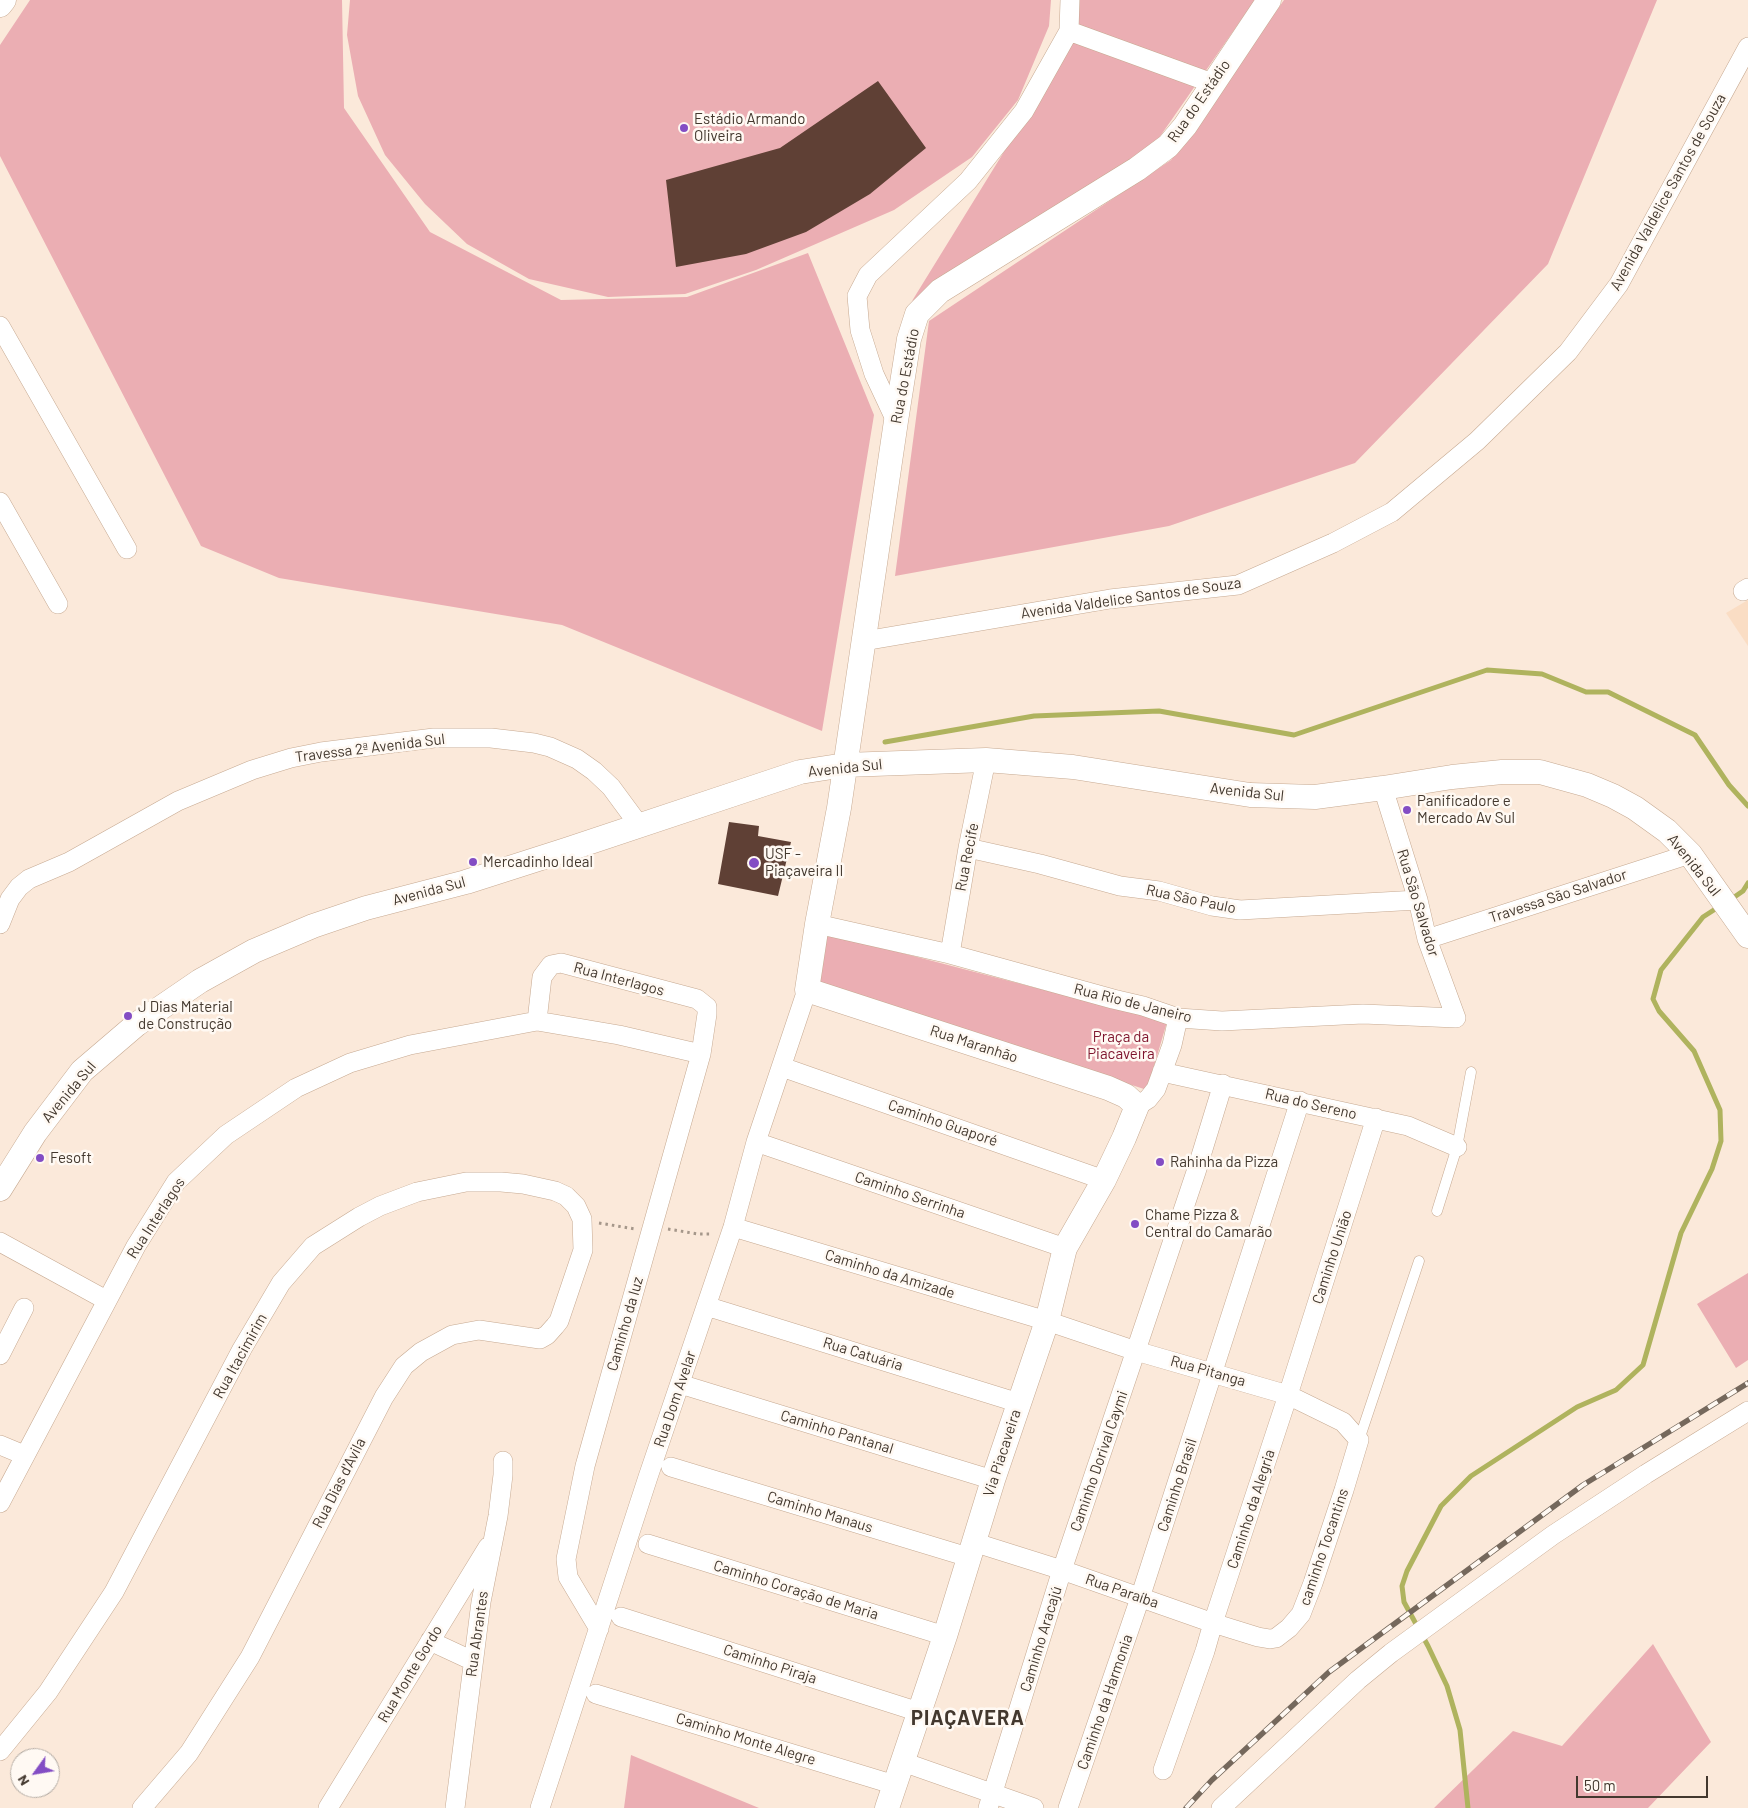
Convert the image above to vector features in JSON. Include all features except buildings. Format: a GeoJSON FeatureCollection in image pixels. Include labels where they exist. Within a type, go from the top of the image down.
{"type":"FeatureCollection","features":[{"type":"Feature","properties":{"kind":"street"},"geometry":{"type":"LineString","coordinates":[[0,5],[4,0]]}},
{"type":"Feature","properties":{"kind":"street"},"geometry":{"type":"LineString","coordinates":[[896,421],[874,374],[860,330],[857,296],[868,274],[968,181],[1024,111],[1069,31],[1070,0]]}},
{"type":"Feature","properties":{"kind":"street","name":"Rua do Estádio"},"geometry":{"type":"LineString","coordinates":[[807,990],[817,924],[839,808],[909,339],[917,314],[940,291],[1145,164],[1168,146],[1185,126],[1269,0]]}},
{"type":"Feature","properties":{"kind":"street"},"geometry":{"type":"LineString","coordinates":[[1069,31],[1212,83]]}},
{"type":"Feature","properties":{"kind":"street","name":"Avenida Valdelice Santos de Souza"},"geometry":{"type":"LineString","coordinates":[[864,641],[1110,599],[1238,585],[1333,543],[1392,512],[1477,441],[1568,352],[1619,284],[1748,47]]}},
{"type":"Feature","properties":{"kind":"street"},"geometry":{"type":"LineString","coordinates":[[0,326],[127,549]]}},
{"type":"Feature","properties":{"kind":"street"},"geometry":{"type":"LineString","coordinates":[[0,502],[58,604]]}},
{"type":"Feature","properties":{"kind":"street","name":"Travessa 2ª Avenida Sul"},"geometry":{"type":"LineString","coordinates":[[0,924],[10,899],[28,879],[69,862],[178,801],[252,770],[291,758],[321,752],[434,738],[491,738],[534,743],[550,747],[578,759],[594,771],[611,787],[638,825]]}},
{"type":"Feature","properties":{"kind":"street","name":"Avenida Sul"},"geometry":{"type":"LineString","coordinates":[[0,1189],[35,1133],[82,1071],[137,1024],[200,981],[254,951],[314,926],[366,908],[466,882],[800,772],[844,765],[986,760],[1073,767],[1250,795],[1315,797],[1460,776],[1502,772],[1540,772],[1587,785],[1613,796],[1635,808],[1667,831],[1690,854],[1746,931]]}},
{"type":"Feature","properties":{"kind":"street","name":"Rua Recife"},"geometry":{"type":"LineString","coordinates":[[950,954],[968,848],[986,760]]}},
{"type":"Feature","properties":{"kind":"street","name":"Rua São Salvador"},"geometry":{"type":"LineString","coordinates":[[1382,788],[1418,900],[1427,938],[1456,1018]]}},
{"type":"Feature","properties":{"kind":"street","name":"Rua São Paulo"},"geometry":{"type":"LineString","coordinates":[[968,848],[1040,864],[1120,886],[1159,891],[1212,906],[1240,910],[1418,900]]}},
{"type":"Feature","properties":{"kind":"street","name":"Travessa São Salvador"},"geometry":{"type":"LineString","coordinates":[[1427,938],[1690,854]]}},
{"type":"Feature","properties":{"kind":"street","name":"Rua Rio de Janeiro"},"geometry":{"type":"LineString","coordinates":[[817,924],[950,954],[1143,1006],[1178,1018],[1222,1021],[1363,1014],[1456,1018]]}},
{"type":"Feature","properties":{"kind":"street","name":"Rua Interlagos"},"geometry":{"type":"LineString","coordinates":[[537,1021],[542,977],[551,965],[561,963],[696,999],[707,1007],[708,1014]]}},
{"type":"Feature","properties":{"kind":"street","name":"Rua Dom Avelar"},"geometry":{"type":"LineString","coordinates":[[540,1808],[706,1306],[726,1231],[807,990]]}},
{"type":"Feature","properties":{"kind":"street","name":"Rua Maranhão"},"geometry":{"type":"LineString","coordinates":[[807,990],[1108,1088],[1126,1096],[1137,1106]]}},
{"type":"Feature","properties":{"kind":"street","name":"Caminho da luz"},"geometry":{"type":"LineString","coordinates":[[599,1629],[568,1577],[566,1558],[584,1466],[701,1054],[708,1014]]}},
{"type":"Feature","properties":{"kind":"street"},"geometry":{"type":"LineString","coordinates":[[1137,1106],[1152,1095],[1172,1045],[1178,1018]]}},
{"type":"Feature","properties":{"kind":"street","name":"Rua Interlagos"},"geometry":{"type":"LineString","coordinates":[[0,1502],[106,1300],[136,1246],[176,1182],[226,1135],[296,1088],[350,1063],[410,1045],[537,1021],[619,1035],[701,1054]]}},
{"type":"Feature","properties":{"kind":"street","name":"Caminho Guaporé"},"geometry":{"type":"LineString","coordinates":[[782,1067],[1104,1180]]}},
{"type":"Feature","properties":{"kind":"street","name":"Rua do Sereno"},"geometry":{"type":"LineString","coordinates":[[1162,1072],[1408,1126],[1457,1147]]}},
{"type":"Feature","properties":{"kind":"street","name":"Caminho Dorival Caymi"},"geometry":{"type":"LineString","coordinates":[[1062,1570],[1196,1172],[1223,1084]]}},
{"type":"Feature","properties":{"kind":"street","name":"Caminho Brasil"},"geometry":{"type":"LineString","coordinates":[[1140,1598],[1300,1102]]}},
{"type":"Feature","properties":{"kind":"street","name":"Via Piacaveira"},"geometry":{"type":"LineString","coordinates":[[887,1808],[993,1480],[1047,1321],[1065,1248],[1104,1180],[1137,1106]]}},
{"type":"Feature","properties":{"kind":"street","name":"Caminho União"},"geometry":{"type":"LineString","coordinates":[[1288,1395],[1376,1118]]}},
{"type":"Feature","properties":{"kind":"street","name":"Caminho Serrinha"},"geometry":{"type":"LineString","coordinates":[[756,1142],[1065,1248]]}},
{"type":"Feature","properties":{"kind":"street","name":"Rua Itacimirim"},"geometry":{"type":"LineString","coordinates":[[0,1750],[48,1692],[114,1592],[242,1349],[281,1283],[313,1246],[380,1206],[417,1192],[466,1182],[501,1182],[555,1190],[566,1196],[576,1206],[582,1220],[583,1250]]}},
{"type":"Feature","properties":{"kind":"street","name":"Caminho da Amizade"},"geometry":{"type":"LineString","coordinates":[[726,1231],[1047,1321]]}},
{"type":"Feature","properties":{"kind":"street"},"geometry":{"type":"LineString","coordinates":[[0,1242],[106,1300]]}},
{"type":"Feature","properties":{"kind":"street","name":"Rua Dias d'Avila"},"geometry":{"type":"LineString","coordinates":[[142,1808],[189,1753],[250,1657],[384,1397],[404,1366],[421,1352],[452,1335],[478,1330],[544,1338],[559,1320],[583,1250]]}},
{"type":"Feature","properties":{"kind":"street","name":"Rua Catuária"},"geometry":{"type":"LineString","coordinates":[[706,1306],[1019,1402]]}},
{"type":"Feature","properties":{"kind":"street"},"geometry":{"type":"LineString","coordinates":[[0,1355],[24,1308]]}},
{"type":"Feature","properties":{"kind":"street","name":"Rua Pitanga"},"geometry":{"type":"LineString","coordinates":[[1047,1321],[1136,1351],[1288,1395],[1343,1422],[1359,1440]]}},
{"type":"Feature","properties":{"kind":"street","name":"Caminho Pantanal"},"geometry":{"type":"LineString","coordinates":[[680,1384],[993,1480]]}},
{"type":"Feature","properties":{"kind":"street","name":"Caminho da Alegria"},"geometry":{"type":"LineString","coordinates":[[1163,1770],[1195,1682],[1288,1395]]}},
{"type":"Feature","properties":{"kind":"street"},"geometry":{"type":"LineString","coordinates":[[1221,1808],[1358,1680],[1412,1638],[1553,1535],[1646,1474],[1748,1411]]}},
{"type":"Feature","properties":{"kind":"street","name":"caminho Tocantins"},"geometry":{"type":"LineString","coordinates":[[1270,1639],[1276,1638],[1290,1628],[1301,1614],[1344,1490],[1359,1440]]}},
{"type":"Feature","properties":{"kind":"street"},"geometry":{"type":"LineString","coordinates":[[0,1445],[24,1456]]}},
{"type":"Feature","properties":{"kind":"street","name":"Rua Abrantes"},"geometry":{"type":"LineString","coordinates":[[455,1808],[473,1661],[492,1540],[499,1508],[503,1461]]}},
{"type":"Feature","properties":{"kind":"street","name":"Caminho Manaus"},"geometry":{"type":"LineString","coordinates":[[671,1467],[971,1549]]}},
{"type":"Feature","properties":{"kind":"street","name":"Rua Monte Gordo"},"geometry":{"type":"LineString","coordinates":[[328,1808],[492,1540]]}},
{"type":"Feature","properties":{"kind":"street","name":"Caminho Coração de Maria"},"geometry":{"type":"LineString","coordinates":[[648,1544],[944,1636]]}},
{"type":"Feature","properties":{"kind":"street","name":"Rua Paraíba"},"geometry":{"type":"LineString","coordinates":[[971,1549],[1062,1570],[1213,1623],[1270,1639]]}},
{"type":"Feature","properties":{"kind":"street","name":"Caminho Aracajú"},"geometry":{"type":"LineString","coordinates":[[990,1801],[1062,1570]]}},
{"type":"Feature","properties":{"kind":"street","name":"Caminho da Harmonia"},"geometry":{"type":"LineString","coordinates":[[1069,1808],[1140,1598]]}},
{"type":"Feature","properties":{"kind":"street","name":"Caminho Piraja"},"geometry":{"type":"LineString","coordinates":[[621,1617],[919,1712]]}},
{"type":"Feature","properties":{"kind":"street"},"geometry":{"type":"LineString","coordinates":[[430,1641],[473,1661]]}},
{"type":"Feature","properties":{"kind":"street","name":"Caminho Monte Alegre"},"geometry":{"type":"LineString","coordinates":[[596,1694],[895,1785]]}},
{"type":"Feature","properties":{"kind":"street"},"geometry":{"type":"LineString","coordinates":[[903,1762],[990,1801],[1034,1808]]}},
{"type":"Feature","properties":{"kind":"lane"},"geometry":{"type":"LineString","coordinates":[[1437,1211],[1457,1147],[1471,1072]]}},
{"type":"Feature","properties":{"kind":"lane"},"geometry":{"type":"LineString","coordinates":[[1359,1440],[1419,1261]]}},
{"type":"Feature","properties":{"kind":"path"},"geometry":{"type":"LineString","coordinates":[[698,1234],[726,1231]]}},
{"type":"Feature","properties":{"kind":"shaded area"},"geometry":{"type":"Polygon","coordinates":[[[1748,600],[1748,646],[1726,613],[1748,600]]]}},
{"type":"Feature","properties":{"kind":"green space"},"geometry":{"type":"Polygon","coordinates":[[[30,0],[342,0],[344,108],[430,232],[561,300],[687,297],[808,253],[874,415],[822,731],[562,625],[279,578],[201,546],[0,156],[0,45],[30,0]]]}},
{"type":"Feature","properties":{"kind":"green space","name":"Estádio Armando Oliveira"},"geometry":{"type":"Polygon","coordinates":[[[350,0],[1051,0],[1049,26],[1018,100],[972,157],[894,210],[756,270],[685,294],[608,297],[529,279],[467,244],[425,204],[385,155],[358,96],[347,35],[350,0]]]}},
{"type":"Feature","properties":{"kind":"green space"},"geometry":{"type":"Polygon","coordinates":[[[1077,0],[1255,0],[1154,145],[912,301],[1079,30],[1077,0]]]}},
{"type":"Feature","properties":{"kind":"green space"},"geometry":{"type":"Polygon","coordinates":[[[1284,0],[1657,0],[1548,264],[1355,463],[1169,526],[895,576],[929,321],[1171,160],[1284,0]]]}},
{"type":"Feature","properties":{"kind":"green space","name":"Praça da Piacaveira"},"geometry":{"type":"Polygon","coordinates":[[[825,933],[1167,1022],[1147,1090],[816,981],[825,933]]]}},
{"type":"Feature","properties":{"kind":"green space"},"geometry":{"type":"Polygon","coordinates":[[[1748,1273],[1748,1360],[1736,1368],[1697,1304],[1748,1273]]]}},
{"type":"Feature","properties":{"kind":"green space"},"geometry":{"type":"Polygon","coordinates":[[[1653,1644],[1711,1742],[1648,1808],[1434,1808],[1513,1731],[1562,1746],[1653,1644]]]}},
{"type":"Feature","properties":{"kind":"green space"},"geometry":{"type":"Polygon","coordinates":[[[631,1755],[759,1808],[624,1808],[631,1755]]]}},
{"type":"Feature","properties":{"kind":"waterway"},"geometry":{"type":"LineString","coordinates":[[885,742],[1034,716],[1159,711],[1294,735],[1487,670],[1542,674],[1586,692],[1608,692],[1695,735],[1729,785],[1748,806]]}},
{"type":"Feature","properties":{"kind":"waterway"},"geometry":{"type":"LineString","coordinates":[[1730,900],[1743,891],[1748,883]]}},
{"type":"Feature","properties":{"kind":"waterway"},"geometry":{"type":"LineString","coordinates":[[1468,1808],[1460,1730],[1447,1686],[1404,1602],[1402,1586],[1407,1571],[1441,1506],[1471,1476],[1577,1407],[1616,1390],[1643,1365],[1681,1233],[1712,1169],[1721,1141],[1720,1110],[1694,1051],[1659,1011],[1653,999],[1661,970],[1703,917],[1720,906]]}},
{"type":"Feature","properties":{"kind":"railway"},"geometry":{"type":"LineString","coordinates":[[1186,1808],[1212,1780],[1329,1672],[1583,1485],[1748,1383]]}},
{"type":"Feature","properties":{"kind":"place","name":"Estádio Armando Oliveira"},"geometry":{"type":"Point","coordinates":[684,128]}},
{"type":"Feature","properties":{"kind":"place","name":"Panificadore e Mercado Av Sul"},"geometry":{"type":"Point","coordinates":[1407,810]}},
{"type":"Feature","properties":{"kind":"place","name":"Mercadinho Ideal"},"geometry":{"type":"Point","coordinates":[473,862]}},
{"type":"Feature","properties":{"kind":"place","name":"USF - Piaçaveira II"},"geometry":{"type":"Point","coordinates":[754,863]}},
{"type":"Feature","properties":{"kind":"place","name":"J Dias Material de Construção"},"geometry":{"type":"Point","coordinates":[128,1016]}},
{"type":"Feature","properties":{"kind":"place","name":"Fesoft"},"geometry":{"type":"Point","coordinates":[40,1158]}},
{"type":"Feature","properties":{"kind":"place","name":"Rahinha da Pizza"},"geometry":{"type":"Point","coordinates":[1160,1162]}},
{"type":"Feature","properties":{"kind":"place","name":"Chame Pizza & Central do Camarão"},"geometry":{"type":"Point","coordinates":[1135,1224]}},
{"type":"Feature","properties":{"kind":"district","name":"PIAÇAVERA"},"geometry":{"type":"Point","coordinates":[968,1718]}}]}
